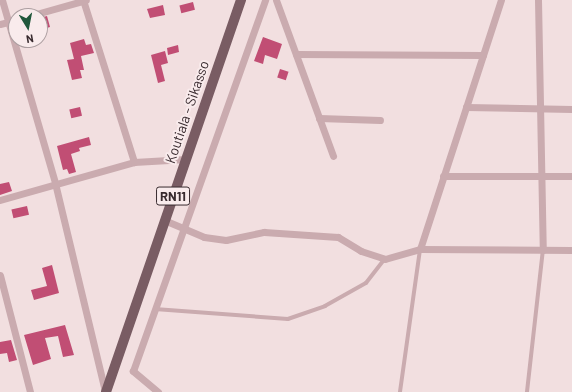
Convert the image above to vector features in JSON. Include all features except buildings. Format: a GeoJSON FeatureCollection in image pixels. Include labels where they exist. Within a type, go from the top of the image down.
{"type":"FeatureCollection","features":[{"type":"Feature","properties":{"kind":"main road","name":"Koutiala - Sikasso"},"geometry":{"type":"LineString","coordinates":[[105,392],[241,0]]}},
{"type":"Feature","properties":{"kind":"street"},"geometry":{"type":"LineString","coordinates":[[2,0],[8,13]]}},
{"type":"Feature","properties":{"kind":"street"},"geometry":{"type":"LineString","coordinates":[[48,10],[84,0],[134,162]]}},
{"type":"Feature","properties":{"kind":"street"},"geometry":{"type":"LineString","coordinates":[[158,392],[133,371],[265,0]]}},
{"type":"Feature","properties":{"kind":"street"},"geometry":{"type":"LineString","coordinates":[[276,0],[333,156]]}},
{"type":"Feature","properties":{"kind":"street"},"geometry":{"type":"LineString","coordinates":[[420,249],[501,0]]}},
{"type":"Feature","properties":{"kind":"street"},"geometry":{"type":"LineString","coordinates":[[538,0],[543,250]]}},
{"type":"Feature","properties":{"kind":"street"},"geometry":{"type":"LineString","coordinates":[[19,48],[55,183],[105,392]]}},
{"type":"Feature","properties":{"kind":"street"},"geometry":{"type":"LineString","coordinates":[[296,54],[483,55]]}},
{"type":"Feature","properties":{"kind":"street"},"geometry":{"type":"LineString","coordinates":[[466,106],[572,109]]}},
{"type":"Feature","properties":{"kind":"street"},"geometry":{"type":"LineString","coordinates":[[319,118],[380,120]]}},
{"type":"Feature","properties":{"kind":"street"},"geometry":{"type":"LineString","coordinates":[[0,200],[55,183],[134,162],[186,159]]}},
{"type":"Feature","properties":{"kind":"street"},"geometry":{"type":"LineString","coordinates":[[443,176],[572,176]]}},
{"type":"Feature","properties":{"kind":"street"},"geometry":{"type":"LineString","coordinates":[[164,220],[204,237],[226,240],[264,232],[338,237],[360,251],[385,259],[420,249],[572,250]]}},
{"type":"Feature","properties":{"kind":"street"},"geometry":{"type":"LineString","coordinates":[[0,275],[30,392]]}},
{"type":"Feature","properties":{"kind":"lane"},"geometry":{"type":"LineString","coordinates":[[400,392],[420,249]]}},
{"type":"Feature","properties":{"kind":"lane"},"geometry":{"type":"LineString","coordinates":[[527,392],[543,250]]}},
{"type":"Feature","properties":{"kind":"lane"},"geometry":{"type":"LineString","coordinates":[[155,309],[288,319],[325,306],[366,283],[385,259]]}}]}
